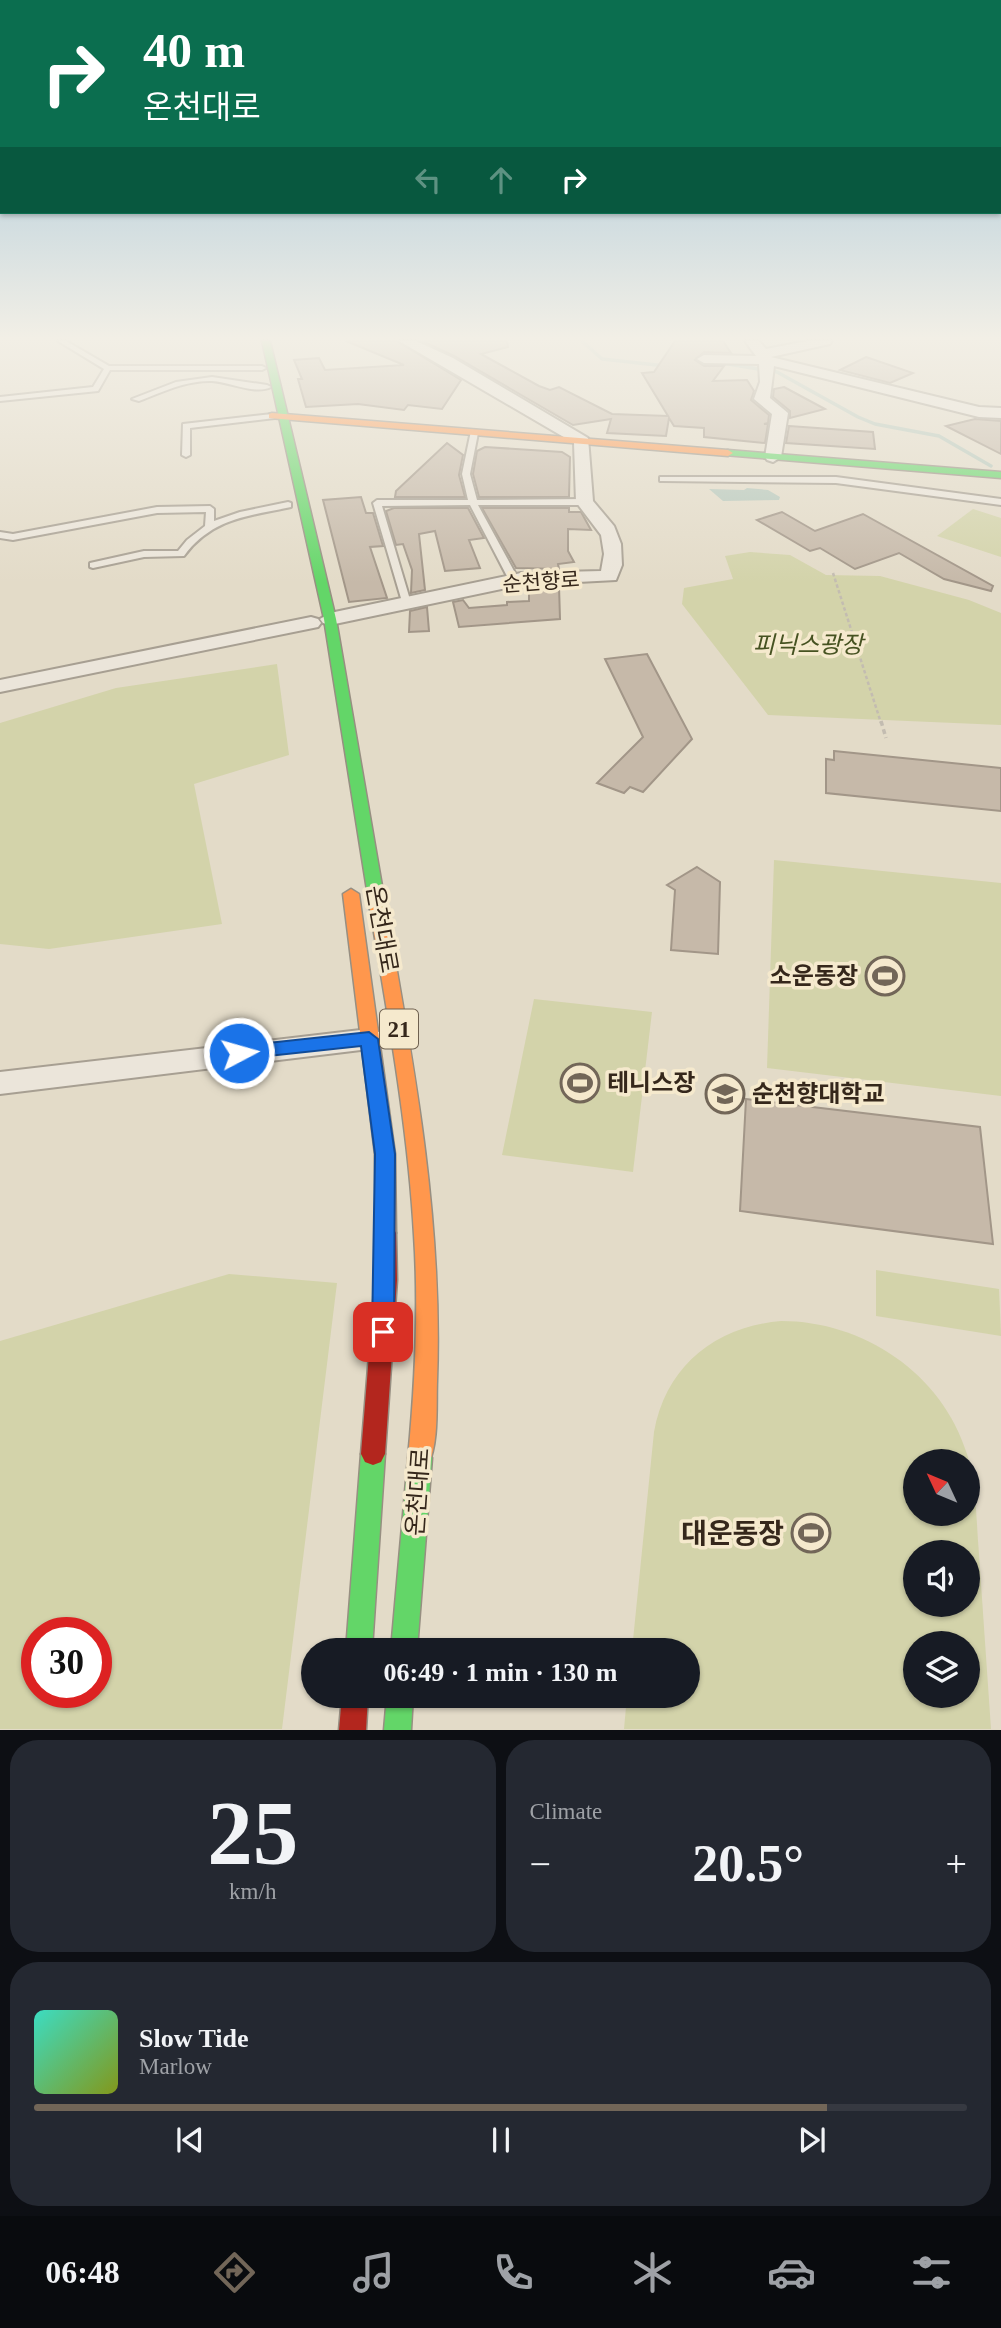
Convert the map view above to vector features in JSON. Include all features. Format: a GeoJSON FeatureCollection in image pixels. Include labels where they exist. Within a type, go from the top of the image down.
{"type":"FeatureCollection","features":[{"type":"Feature","properties":{"kind":"main road","name":"온천대로"},"geometry":{"type":"LineString","coordinates":[[279,422],[288,505],[296,544]]}},
{"type":"Feature","properties":{"kind":"main road","name":"온천대로"},"geometry":{"type":"LineString","coordinates":[[280,422],[287,440],[316,622],[400,1038],[422,1204],[427,1326],[424,1402],[405,1638]]}},
{"type":"Feature","properties":{"kind":"main road"},"geometry":{"type":"LineString","coordinates":[[336,422],[1001,475]]}},
{"type":"Feature","properties":{"kind":"main road","name":"온천대로"},"geometry":{"type":"LineString","coordinates":[[349,876],[385,1154],[386,1280],[360,1638]]}},
{"type":"Feature","properties":{"kind":"main road"},"geometry":{"type":"LineString","coordinates":[[352,1730],[354,1708]]}},
{"type":"Feature","properties":{"kind":"main road"},"geometry":{"type":"LineString","coordinates":[[397,1730],[399,1708]]}},
{"type":"Feature","properties":{"kind":"street"},"geometry":{"type":"LineString","coordinates":[[548,422],[582,442],[585,502]]}},
{"type":"Feature","properties":{"kind":"street"},"geometry":{"type":"LineString","coordinates":[[774,457],[779,422]]}},
{"type":"Feature","properties":{"kind":"street","name":"순천향로"},"geometry":{"type":"LineString","coordinates":[[316,622],[514,580],[609,576],[614,563],[614,542],[603,519],[585,502]]}},
{"type":"Feature","properties":{"kind":"street"},"geometry":{"type":"LineString","coordinates":[[0,686],[316,622]]}},
{"type":"Feature","properties":{"kind":"street"},"geometry":{"type":"LineString","coordinates":[[0,1083],[369,1039]]}},
{"type":"Feature","properties":{"kind":"lane"},"geometry":{"type":"LineString","coordinates":[[186,455],[186,426],[230,422]]}},
{"type":"Feature","properties":{"kind":"lane"},"geometry":{"type":"LineString","coordinates":[[474,433],[466,474],[473,503],[514,580]]}},
{"type":"Feature","properties":{"kind":"lane"},"geometry":{"type":"LineString","coordinates":[[663,479],[836,480],[1001,502]]}},
{"type":"Feature","properties":{"kind":"lane"},"geometry":{"type":"LineString","coordinates":[[406,603],[377,503],[585,502]]}},
{"type":"Feature","properties":{"kind":"lane"},"geometry":{"type":"LineString","coordinates":[[93,565],[144,554],[181,554],[190,538],[209,525],[288,505]]}},
{"type":"Feature","properties":{"kind":"lane"},"geometry":{"type":"LineString","coordinates":[[0,535],[13,537],[157,510],[210,509],[209,525]]}},
{"type":"Feature","properties":{"kind":"path"},"geometry":{"type":"LineString","coordinates":[[832,573],[886,738]]}},
{"type":"Feature","properties":{"kind":"green space"},"geometry":{"type":"Polygon","coordinates":[[[973,509],[1001,518],[1001,557],[937,536],[973,509]]]}},
{"type":"Feature","properties":{"kind":"green space","name":"피닉스광장"},"geometry":{"type":"Polygon","coordinates":[[[750,552],[790,555],[826,575],[880,576],[969,600],[1001,613],[1001,725],[768,715],[682,604],[684,588],[733,579],[725,556],[750,552]]]}},
{"type":"Feature","properties":{"kind":"green space"},"geometry":{"type":"Polygon","coordinates":[[[277,664],[289,755],[194,784],[222,924],[49,949],[0,944],[0,723],[116,688],[277,664]]]}},
{"type":"Feature","properties":{"kind":"green space","name":"소운동장"},"geometry":{"type":"Polygon","coordinates":[[[774,860],[1001,883],[1001,1096],[767,1068],[774,860]]]}},
{"type":"Feature","properties":{"kind":"green space","name":"테니스장"},"geometry":{"type":"Polygon","coordinates":[[[534,999],[652,1012],[633,1172],[502,1155],[534,999]]]}},
{"type":"Feature","properties":{"kind":"green space"},"geometry":{"type":"Polygon","coordinates":[[[876,1270],[999,1289],[1001,1336],[876,1316],[876,1270]]]}},
{"type":"Feature","properties":{"kind":"green space"},"geometry":{"type":"Polygon","coordinates":[[[229,1274],[337,1283],[282,1729],[0,1729],[0,1341],[229,1274]]]}},
{"type":"Feature","properties":{"kind":"green space","name":"대운동장"},"geometry":{"type":"Polygon","coordinates":[[[781,1321],[812,1323],[841,1330],[895,1357],[919,1376],[939,1399],[955,1425],[965,1449],[903,1449],[903,1526],[976,1526],[978,1540],[903,1540],[903,1617],[980,1617],[980,1575],[991,1729],[624,1729],[626,1708],[700,1708],[700,1638],[633,1638],[654,1432],[660,1409],[682,1369],[715,1341],[735,1332],[781,1321]]]}},
{"type":"Feature","properties":{"kind":"shaded area"},"geometry":{"type":"Polygon","coordinates":[[[709,489],[744,490],[768,490],[780,497],[779,500],[723,501],[709,489]]]}},
{"type":"Feature","properties":{"kind":"building"},"geometry":{"type":"Polygon","coordinates":[[[567,422],[594,422],[573,425],[567,422]]]}},
{"type":"Feature","properties":{"kind":"building"},"geometry":{"type":"Polygon","coordinates":[[[610,422],[668,422],[666,436],[607,433],[610,422]]]}},
{"type":"Feature","properties":{"kind":"building"},"geometry":{"type":"Polygon","coordinates":[[[671,422],[768,422],[764,424],[768,424],[765,443],[704,437],[704,428],[674,426],[671,422]]]}},
{"type":"Feature","properties":{"kind":"building"},"geometry":{"type":"Polygon","coordinates":[[[964,422],[1001,422],[1001,454],[946,426],[964,422]]]}},
{"type":"Feature","properties":{"kind":"building"},"geometry":{"type":"Polygon","coordinates":[[[789,426],[873,432],[875,449],[786,443],[789,426]]]}},
{"type":"Feature","properties":{"kind":"building"},"geometry":{"type":"Polygon","coordinates":[[[447,443],[463,455],[459,475],[465,497],[395,497],[396,491],[447,443]]]}},
{"type":"Feature","properties":{"kind":"building"},"geometry":{"type":"Polygon","coordinates":[[[485,447],[562,452],[570,457],[569,497],[479,497],[473,474],[477,451],[485,447]]]}},
{"type":"Feature","properties":{"kind":"building"},"geometry":{"type":"Polygon","coordinates":[[[361,497],[366,513],[373,513],[383,546],[370,547],[387,598],[349,602],[323,500],[361,497]]]}},
{"type":"Feature","properties":{"kind":"building"},"geometry":{"type":"Polygon","coordinates":[[[394,508],[468,508],[484,538],[469,540],[480,568],[445,571],[435,531],[419,534],[425,590],[411,593],[412,570],[403,544],[396,545],[386,511],[394,508]]]}},
{"type":"Feature","properties":{"kind":"building"},"geometry":{"type":"Polygon","coordinates":[[[482,508],[569,508],[569,512],[581,512],[591,530],[568,529],[568,551],[574,562],[558,564],[559,569],[516,568],[482,508]]]}},
{"type":"Feature","properties":{"kind":"building"},"geometry":{"type":"Polygon","coordinates":[[[782,512],[815,531],[863,514],[993,586],[991,591],[944,579],[899,553],[855,569],[820,548],[810,551],[757,520],[782,512]]]}},
{"type":"Feature","properties":{"kind":"building"},"geometry":{"type":"Polygon","coordinates":[[[559,586],[560,619],[459,627],[453,602],[463,600],[469,608],[507,605],[507,602],[529,601],[529,587],[559,586]]]}},
{"type":"Feature","properties":{"kind":"building"},"geometry":{"type":"Polygon","coordinates":[[[427,607],[429,631],[409,632],[410,611],[427,607]]]}},
{"type":"Feature","properties":{"kind":"building"},"geometry":{"type":"Polygon","coordinates":[[[647,654],[692,739],[643,792],[630,787],[624,793],[597,783],[643,737],[605,659],[647,654]]]}},
{"type":"Feature","properties":{"kind":"building"},"geometry":{"type":"Polygon","coordinates":[[[834,751],[1001,768],[1001,811],[826,793],[826,759],[834,760],[834,751]]]}},
{"type":"Feature","properties":{"kind":"building"},"geometry":{"type":"Polygon","coordinates":[[[697,867],[720,882],[718,954],[671,950],[675,890],[667,885],[697,867]]]}},
{"type":"Feature","properties":{"kind":"building"},"geometry":{"type":"Polygon","coordinates":[[[746,1099],[980,1127],[993,1244],[740,1211],[746,1099]]]}},
{"type":"Feature","properties":{"kind":"waterway"},"geometry":{"type":"LineString","coordinates":[[869,422],[939,436],[991,466]]}},
{"type":"Feature","properties":{"kind":"traffic: fast"},"geometry":{"type":"LineString","coordinates":[[285,422],[330,619],[378,909]]}},
{"type":"Feature","properties":{"kind":"traffic: fast"},"geometry":{"type":"LineString","coordinates":[[728,453],[1001,475]]}},
{"type":"Feature","properties":{"kind":"traffic: fast"},"geometry":{"type":"LineString","coordinates":[[360,1638],[373,1454]]}},
{"type":"Feature","properties":{"kind":"traffic: fast"},"geometry":{"type":"LineString","coordinates":[[405,1638],[420,1458]]}},
{"type":"Feature","properties":{"kind":"traffic: fast"},"geometry":{"type":"LineString","coordinates":[[397,1730],[399,1708]]}},
{"type":"Feature","properties":{"kind":"traffic: slow"},"geometry":{"type":"LineString","coordinates":[[343,422],[728,453]]}},
{"type":"Feature","properties":{"kind":"traffic: slow"},"geometry":{"type":"LineString","coordinates":[[351,894],[385,1154],[386,1233]]}},
{"type":"Feature","properties":{"kind":"traffic: slow"},"geometry":{"type":"LineString","coordinates":[[378,909],[409,1093],[425,1235],[427,1330],[420,1458]]}},
{"type":"Feature","properties":{"kind":"traffic: jam"},"geometry":{"type":"LineString","coordinates":[[373,1454],[386,1280],[386,1233]]}},
{"type":"Feature","properties":{"kind":"traffic: jam"},"geometry":{"type":"LineString","coordinates":[[352,1730],[354,1708]]}},
{"type":"Feature","properties":{"kind":"place","name":"소운동장"},"geometry":{"type":"Point","coordinates":[885,976]}},
{"type":"Feature","properties":{"kind":"place","name":"테니스장"},"geometry":{"type":"Point","coordinates":[580,1083]}},
{"type":"Feature","properties":{"kind":"place","name":"순천향대학교"},"geometry":{"type":"Point","coordinates":[725,1094]}},
{"type":"Feature","properties":{"kind":"place","name":"대운동장"},"geometry":{"type":"Point","coordinates":[811,1533]}},
{"type":"Feature","properties":{"kind":"route"},"geometry":{"type":"LineString","coordinates":[[239,1053],[369,1039],[385,1154],[386,1280],[383,1332]]}}]}
